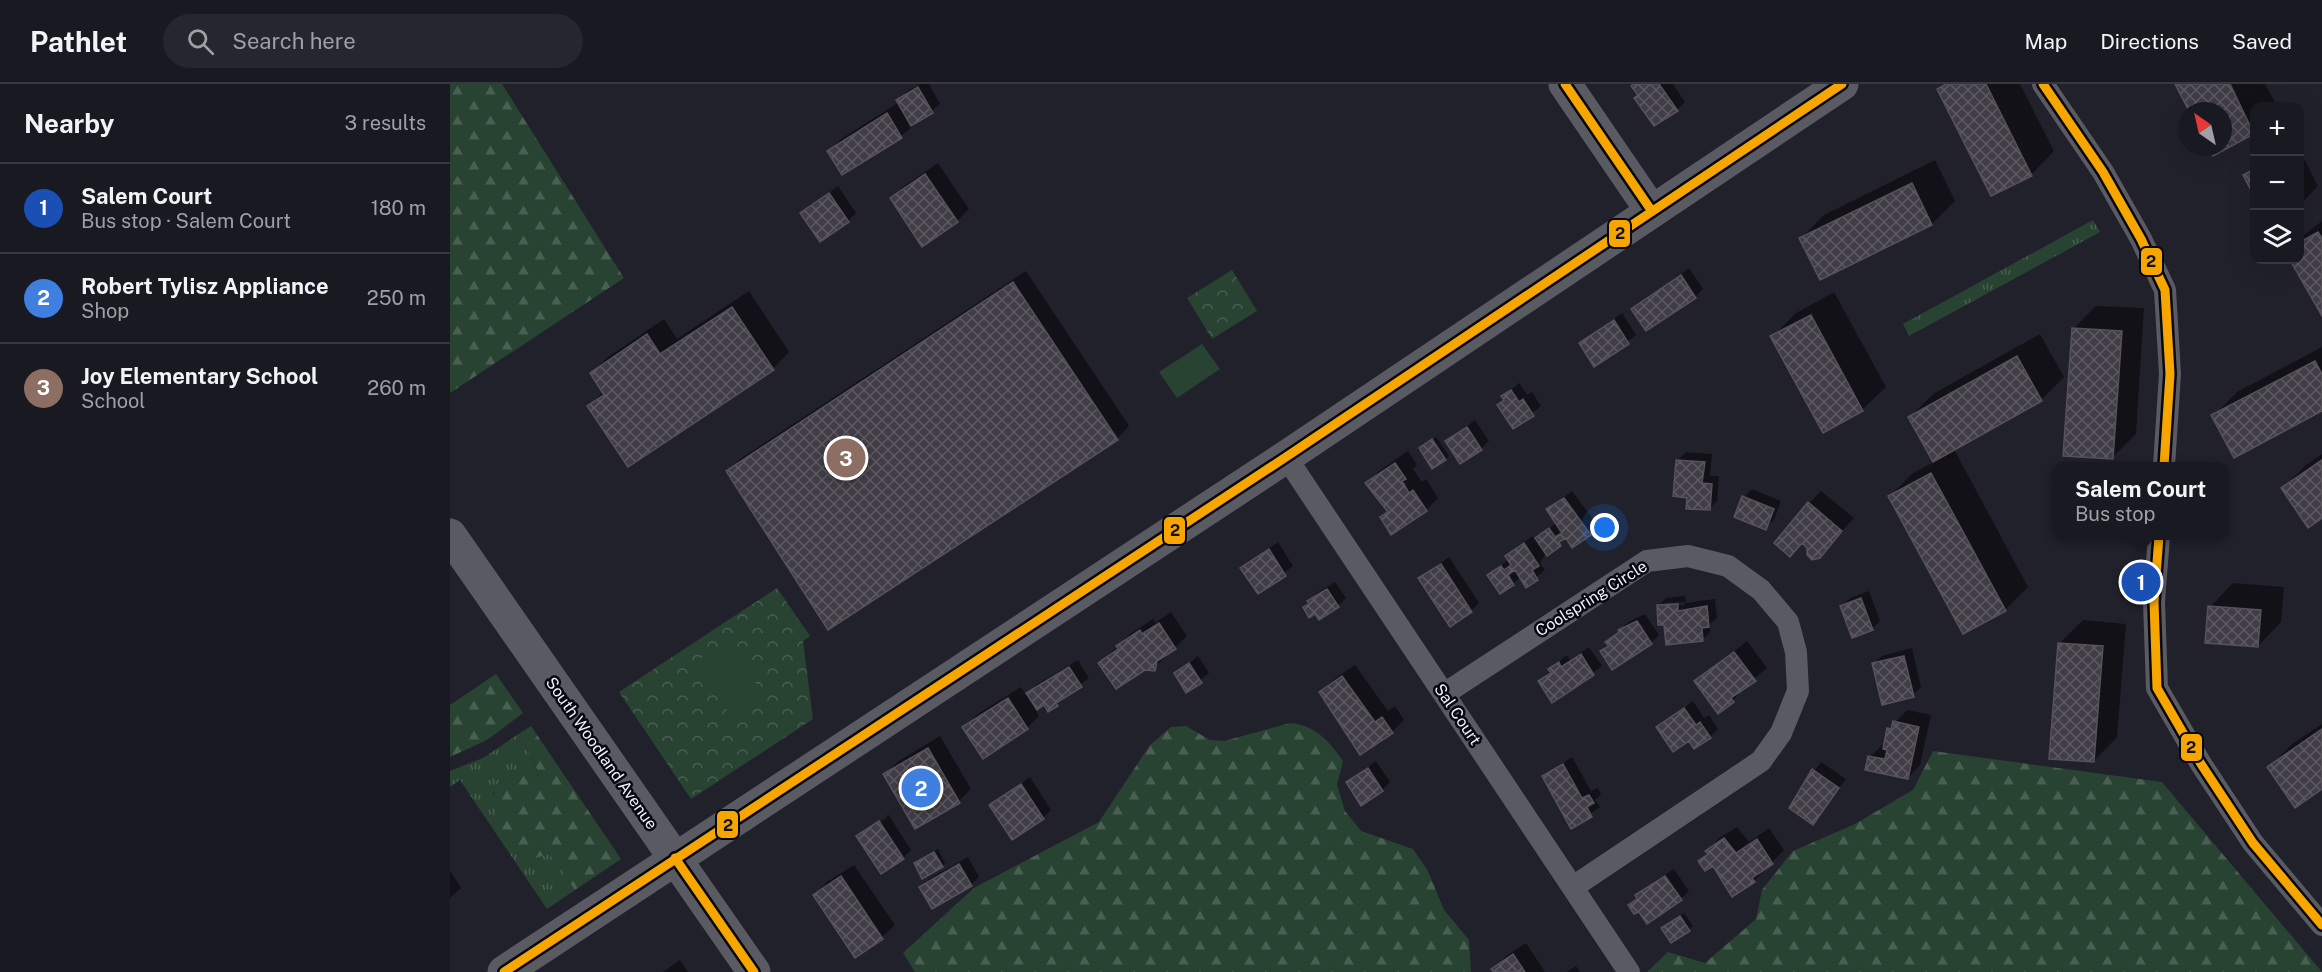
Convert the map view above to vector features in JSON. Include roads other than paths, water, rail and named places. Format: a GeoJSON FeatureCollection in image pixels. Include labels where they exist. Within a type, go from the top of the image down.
{"type":"FeatureCollection","features":[{"type":"Feature","properties":{"kind":"street"},"geometry":{"type":"LineString","coordinates":[[1565,84],[1651,210]]}},
{"type":"Feature","properties":{"kind":"street"},"geometry":{"type":"LineString","coordinates":[[504,972],[1286,457],[1842,84]]}},
{"type":"Feature","properties":{"kind":"street"},"geometry":{"type":"LineString","coordinates":[[2043,84],[2103,172],[2141,239],[2165,290],[2170,374],[2164,462]]}},
{"type":"Feature","properties":{"kind":"street","name":"Sal Court"},"geometry":{"type":"LineString","coordinates":[[1286,457],[1629,972]]}},
{"type":"Feature","properties":{"kind":"street","name":"South Woodland Avenue"},"geometry":{"type":"LineString","coordinates":[[450,535],[754,972]]}},
{"type":"Feature","properties":{"kind":"street"},"geometry":{"type":"LineString","coordinates":[[2159,540],[2154,602],[2157,688],[2201,764],[2253,843],[2322,925]]}},
{"type":"Feature","properties":{"kind":"street","name":"Coolspring Circle"},"geometry":{"type":"LineString","coordinates":[[1444,694],[1647,561],[1688,556],[1728,566],[1761,590],[1788,622],[1796,652],[1798,692],[1780,733],[1761,761],[1573,887]]}},
{"type":"Feature","properties":{"kind":"place","name":"Joy Elementary School"},"geometry":{"type":"Point","coordinates":[846,458]}},
{"type":"Feature","properties":{"kind":"place","name":"Salem Court"},"geometry":{"type":"Point","coordinates":[2141,582]}},
{"type":"Feature","properties":{"kind":"place","name":"Robert Tylisz Appliance"},"geometry":{"type":"Point","coordinates":[921,788]}}]}
